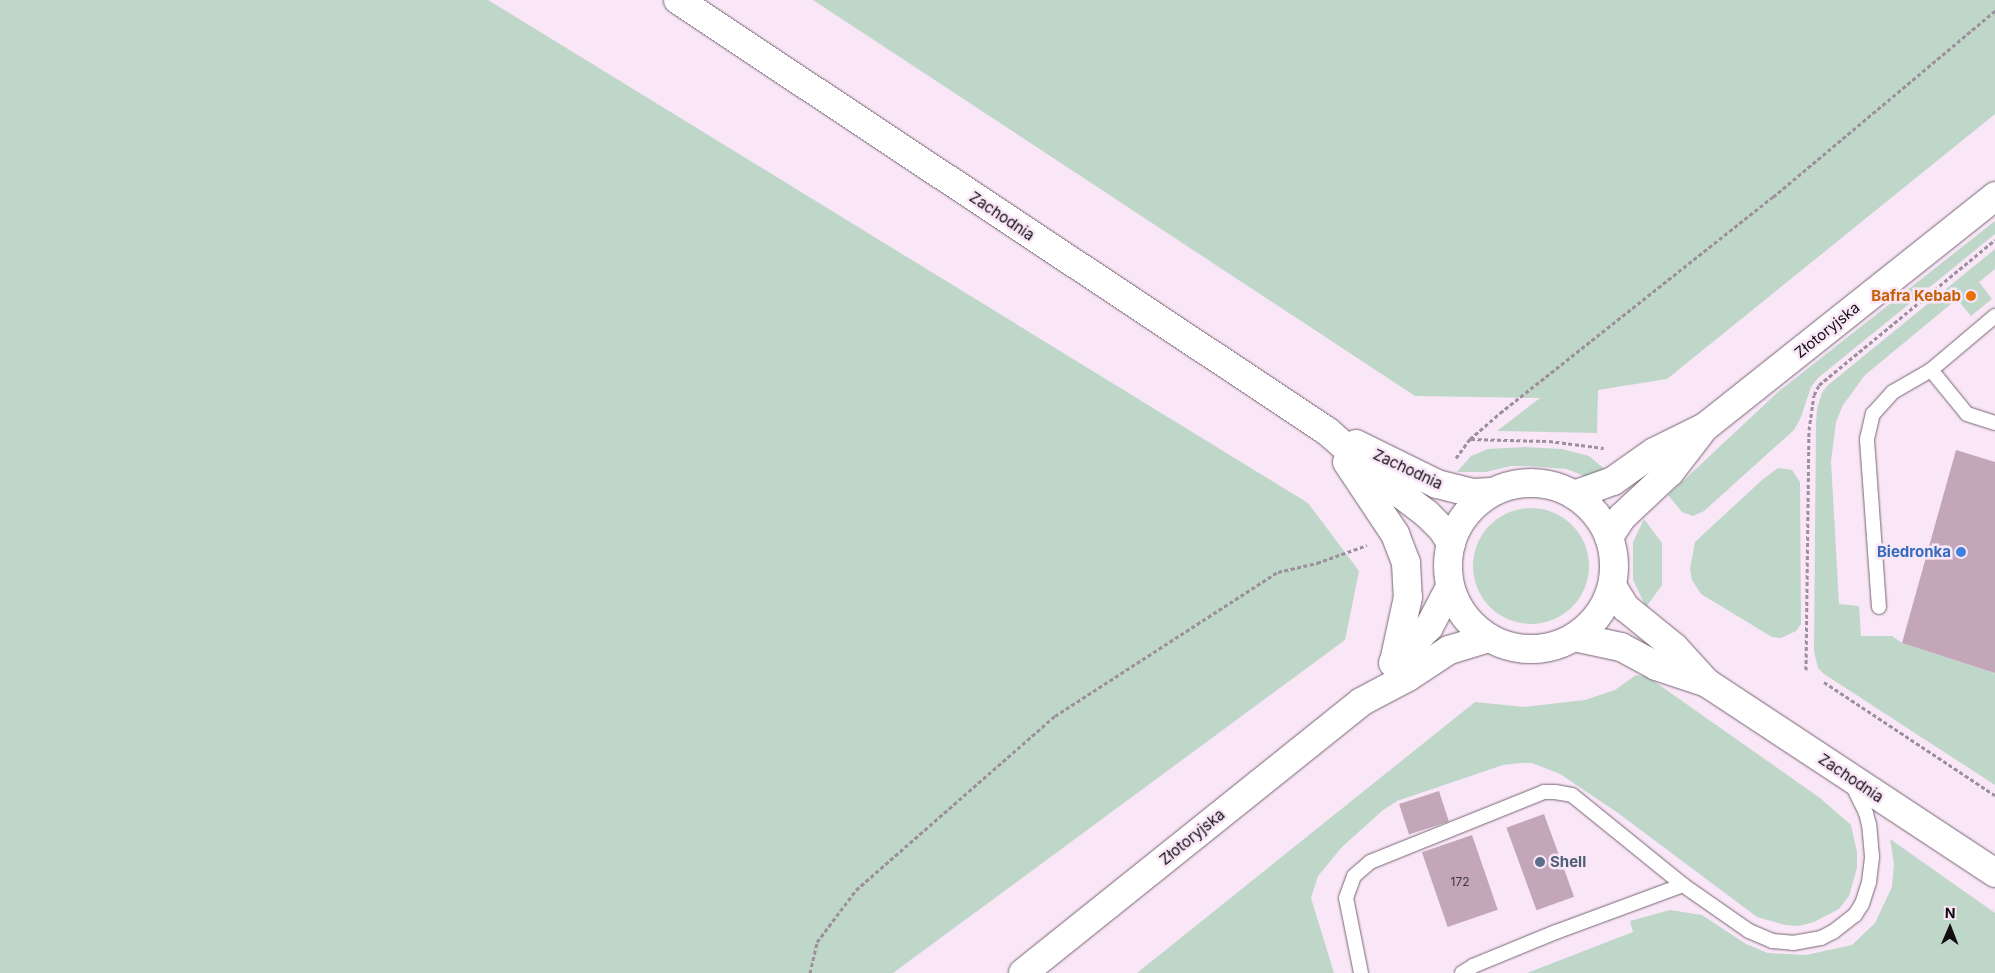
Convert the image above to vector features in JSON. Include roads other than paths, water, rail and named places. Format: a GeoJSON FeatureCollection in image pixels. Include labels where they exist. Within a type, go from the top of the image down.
{"type":"FeatureCollection","features":[{"type":"Feature","properties":{"kind":"main road","name":"Zachodnia"},"geometry":{"type":"LineString","coordinates":[[678,0],[1328,431],[1439,485],[1472,493],[1491,492]]}},
{"type":"Feature","properties":{"kind":"main road","name":"Złotoryjska"},"geometry":{"type":"LineString","coordinates":[[1574,496],[1613,481],[1654,452],[1705,427],[1995,196]]}},
{"type":"Feature","properties":{"kind":"main road","name":"Złotoryjska"},"geometry":{"type":"LineString","coordinates":[[1609,537],[1633,505],[1670,472],[1705,427]]}},
{"type":"Feature","properties":{"kind":"main road","name":"Zachodnia"},"geometry":{"type":"LineString","coordinates":[[1328,431],[1385,482],[1427,514],[1442,529],[1451,543]]}},
{"type":"Feature","properties":{"kind":"main road"},"geometry":{"type":"LineString","coordinates":[[1328,431],[1395,534],[1406,563],[1408,597],[1394,662]]}},
{"type":"Feature","properties":{"kind":"main road"},"geometry":{"type":"LineString","coordinates":[[1529,482],[1549,484],[1574,496],[1586,503],[1600,518],[1609,537],[1614,557],[1612,586],[1599,615],[1567,642],[1547,648],[1527,650],[1507,646],[1489,638],[1473,627],[1460,612],[1450,587],[1448,564],[1451,543],[1462,518],[1475,504],[1491,492],[1509,485],[1529,482]]}},
{"type":"Feature","properties":{"kind":"main road","name":"Zachodnia"},"geometry":{"type":"LineString","coordinates":[[1612,586],[1626,608],[1674,647],[1706,683]]}},
{"type":"Feature","properties":{"kind":"main road","name":"Złotoryjska"},"geometry":{"type":"LineString","coordinates":[[1361,702],[1394,662],[1429,627],[1450,587]]}},
{"type":"Feature","properties":{"kind":"main road","name":"Zachodnia"},"geometry":{"type":"LineString","coordinates":[[1574,637],[1621,647],[1656,666],[1706,683],[1995,873]]}},
{"type":"Feature","properties":{"kind":"main road","name":"Złotoryjska"},"geometry":{"type":"LineString","coordinates":[[1023,973],[1361,702],[1408,677],[1449,650],[1489,638]]}},
{"type":"Feature","properties":{"kind":"lane"},"geometry":{"type":"LineString","coordinates":[[1879,607],[1867,438],[1873,414],[1894,392],[1931,370],[1995,316]]}},
{"type":"Feature","properties":{"kind":"lane"},"geometry":{"type":"LineString","coordinates":[[1931,370],[1967,414],[1995,423]]}},
{"type":"Feature","properties":{"kind":"lane"},"geometry":{"type":"LineString","coordinates":[[1361,973],[1346,898],[1354,876],[1370,862],[1544,792],[1555,792],[1572,796],[1683,885],[1749,931],[1772,941],[1793,943],[1821,938],[1833,932],[1855,915],[1862,904],[1869,882],[1872,857],[1866,813],[1847,776]]}},
{"type":"Feature","properties":{"kind":"lane"},"geometry":{"type":"LineString","coordinates":[[1462,973],[1473,966],[1556,932],[1683,885]]}},
{"type":"Feature","properties":{"kind":"place","name":"Bafra Kebab"},"geometry":{"type":"Point","coordinates":[1971,296]}},
{"type":"Feature","properties":{"kind":"place","name":"Biedronka"},"geometry":{"type":"Point","coordinates":[1961,552]}},
{"type":"Feature","properties":{"kind":"place","name":"Shell"},"geometry":{"type":"Point","coordinates":[1540,862]}}]}
